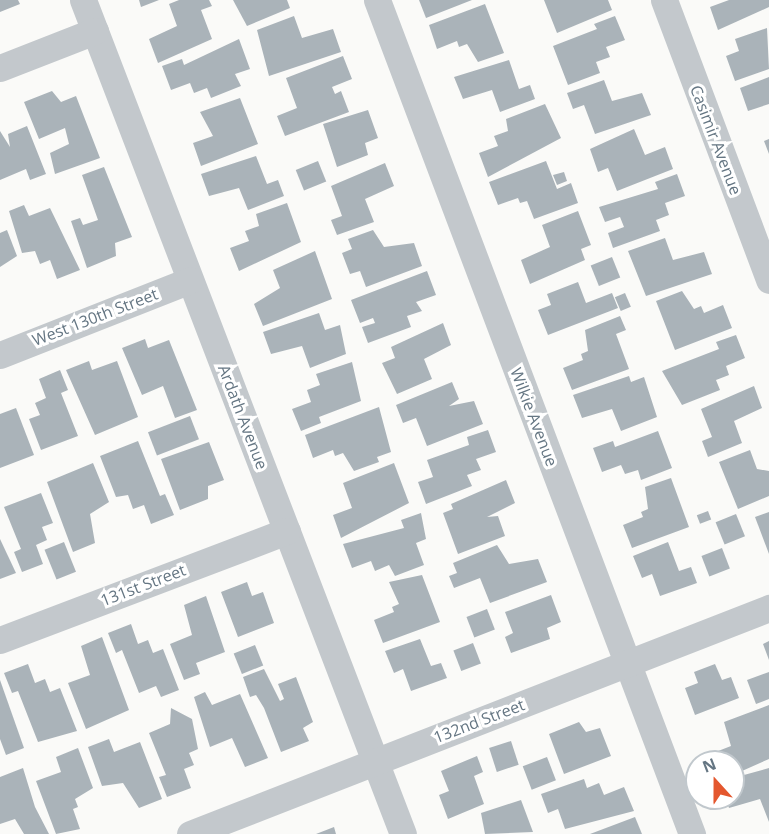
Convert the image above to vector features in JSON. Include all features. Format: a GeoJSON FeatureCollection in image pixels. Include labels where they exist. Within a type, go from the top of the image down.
{"type":"FeatureCollection","features":[{"type":"Feature","properties":{"kind":"street","name":"Ardath Avenue"},"geometry":{"type":"LineString","coordinates":[[82,0],[404,834]]}},
{"type":"Feature","properties":{"kind":"street","name":"Wilkie Avenue"},"geometry":{"type":"LineString","coordinates":[[377,0],[692,834]]}},
{"type":"Feature","properties":{"kind":"street","name":"Casimir Avenue"},"geometry":{"type":"LineString","coordinates":[[664,0],[769,280]]}},
{"type":"Feature","properties":{"kind":"street"},"geometry":{"type":"LineString","coordinates":[[0,68],[94,31]]}},
{"type":"Feature","properties":{"kind":"street","name":"West 130th Street"},"geometry":{"type":"LineString","coordinates":[[0,355],[190,280]]}},
{"type":"Feature","properties":{"kind":"street","name":"131st Street"},"geometry":{"type":"LineString","coordinates":[[0,640],[287,531]]}},
{"type":"Feature","properties":{"kind":"street","name":"132nd Street"},"geometry":{"type":"LineString","coordinates":[[190,834],[769,608]]}},
{"type":"Feature","properties":{"kind":"building"},"geometry":{"type":"Polygon","coordinates":[[[0,0],[18,0],[20,4],[0,12],[0,0]]]}},
{"type":"Feature","properties":{"kind":"building"},"geometry":{"type":"Polygon","coordinates":[[[139,0],[159,0],[141,7],[139,0]]]}},
{"type":"Feature","properties":{"kind":"building"},"geometry":{"type":"Polygon","coordinates":[[[179,0],[209,0],[212,6],[201,10],[212,39],[158,63],[149,39],[177,26],[169,4],[179,0]]]}},
{"type":"Feature","properties":{"kind":"building"},"geometry":{"type":"Polygon","coordinates":[[[233,0],[287,0],[290,8],[247,26],[233,0]]]}},
{"type":"Feature","properties":{"kind":"building"},"geometry":{"type":"Polygon","coordinates":[[[419,0],[472,0],[426,18],[419,0]]]}},
{"type":"Feature","properties":{"kind":"building"},"geometry":{"type":"Polygon","coordinates":[[[544,0],[608,0],[612,10],[557,33],[544,0]]]}},
{"type":"Feature","properties":{"kind":"building"},"geometry":{"type":"Polygon","coordinates":[[[729,0],[769,0],[769,7],[718,30],[710,7],[729,0]]]}},
{"type":"Feature","properties":{"kind":"building"},"geometry":{"type":"Polygon","coordinates":[[[485,4],[504,53],[478,62],[467,44],[459,47],[457,41],[437,49],[429,25],[485,4]]]}},
{"type":"Feature","properties":{"kind":"building"},"geometry":{"type":"Polygon","coordinates":[[[294,16],[302,38],[333,29],[341,52],[269,76],[257,30],[294,16]]]}},
{"type":"Feature","properties":{"kind":"building"},"geometry":{"type":"Polygon","coordinates":[[[615,16],[625,40],[606,47],[610,57],[596,62],[600,73],[568,85],[553,46],[597,29],[594,24],[615,16]]]}},
{"type":"Feature","properties":{"kind":"building"},"geometry":{"type":"Polygon","coordinates":[[[767,28],[769,69],[735,81],[726,56],[739,51],[735,39],[767,28]]]}},
{"type":"Feature","properties":{"kind":"building"},"geometry":{"type":"Polygon","coordinates":[[[239,39],[250,69],[235,74],[241,86],[211,98],[207,88],[194,93],[190,83],[171,90],[162,66],[182,59],[184,65],[239,39]]]}},
{"type":"Feature","properties":{"kind":"building"},"geometry":{"type":"Polygon","coordinates":[[[343,56],[352,79],[332,87],[335,94],[341,91],[349,112],[285,136],[277,116],[297,108],[286,78],[343,56]]]}},
{"type":"Feature","properties":{"kind":"building"},"geometry":{"type":"Polygon","coordinates":[[[509,60],[519,89],[530,85],[535,99],[500,112],[492,90],[463,99],[454,77],[509,60]]]}},
{"type":"Feature","properties":{"kind":"building"},"geometry":{"type":"Polygon","coordinates":[[[769,77],[769,104],[748,111],[740,88],[769,77]]]}},
{"type":"Feature","properties":{"kind":"building"},"geometry":{"type":"Polygon","coordinates":[[[604,80],[612,101],[642,93],[651,115],[595,134],[584,105],[573,109],[567,93],[604,80]]]}},
{"type":"Feature","properties":{"kind":"building"},"geometry":{"type":"Polygon","coordinates":[[[52,91],[61,102],[76,96],[100,158],[55,174],[50,153],[69,144],[65,128],[39,139],[24,102],[52,91]]]}},
{"type":"Feature","properties":{"kind":"building"},"geometry":{"type":"Polygon","coordinates":[[[240,98],[258,144],[201,166],[193,143],[213,136],[200,112],[240,98]]]}},
{"type":"Feature","properties":{"kind":"building"},"geometry":{"type":"Polygon","coordinates":[[[545,104],[561,138],[488,177],[479,153],[498,146],[494,136],[508,131],[506,119],[545,104]]]}},
{"type":"Feature","properties":{"kind":"building"},"geometry":{"type":"Polygon","coordinates":[[[368,110],[378,138],[365,143],[368,155],[337,167],[323,124],[368,110]]]}},
{"type":"Feature","properties":{"kind":"building"},"geometry":{"type":"Polygon","coordinates":[[[27,126],[46,174],[30,180],[26,169],[0,180],[0,131],[10,147],[8,134],[27,126]]]}},
{"type":"Feature","properties":{"kind":"building"},"geometry":{"type":"Polygon","coordinates":[[[634,129],[645,155],[665,147],[673,169],[617,191],[608,168],[598,172],[590,149],[634,129]]]}},
{"type":"Feature","properties":{"kind":"building"},"geometry":{"type":"Polygon","coordinates":[[[769,139],[769,154],[764,141],[769,139]]]}},
{"type":"Feature","properties":{"kind":"building"},"geometry":{"type":"Polygon","coordinates":[[[256,156],[267,184],[278,180],[284,196],[248,210],[239,188],[209,196],[201,174],[256,156]]]}},
{"type":"Feature","properties":{"kind":"building"},"geometry":{"type":"Polygon","coordinates":[[[318,161],[326,181],[304,190],[296,170],[318,161]]]}},
{"type":"Feature","properties":{"kind":"building"},"geometry":{"type":"Polygon","coordinates":[[[546,161],[557,189],[571,183],[578,203],[534,219],[527,201],[520,203],[518,198],[498,205],[489,182],[546,161]]]}},
{"type":"Feature","properties":{"kind":"building"},"geometry":{"type":"Polygon","coordinates":[[[385,163],[394,186],[365,199],[374,222],[337,235],[331,220],[342,216],[331,186],[385,163]]]}},
{"type":"Feature","properties":{"kind":"building"},"geometry":{"type":"Polygon","coordinates":[[[104,167],[132,237],[115,243],[116,256],[87,268],[71,221],[80,218],[83,225],[98,220],[82,175],[104,167]]]}},
{"type":"Feature","properties":{"kind":"building"},"geometry":{"type":"Polygon","coordinates":[[[564,172],[567,181],[557,185],[553,175],[564,172]]]}},
{"type":"Feature","properties":{"kind":"building"},"geometry":{"type":"Polygon","coordinates":[[[677,174],[685,196],[665,203],[669,215],[656,220],[660,231],[613,248],[608,233],[624,227],[620,217],[605,222],[599,207],[658,189],[655,182],[677,174]]]}},
{"type":"Feature","properties":{"kind":"building"},"geometry":{"type":"Polygon","coordinates":[[[287,203],[301,242],[239,271],[230,248],[249,241],[245,231],[259,226],[256,214],[287,203]]]}},
{"type":"Feature","properties":{"kind":"building"},"geometry":{"type":"Polygon","coordinates":[[[24,205],[29,216],[50,208],[80,270],[57,279],[50,260],[40,264],[35,251],[22,253],[9,211],[24,205]]]}},
{"type":"Feature","properties":{"kind":"building"},"geometry":{"type":"Polygon","coordinates":[[[578,211],[591,245],[581,249],[585,260],[530,284],[521,260],[550,247],[542,225],[578,211]]]}},
{"type":"Feature","properties":{"kind":"building"},"geometry":{"type":"Polygon","coordinates":[[[7,230],[17,256],[0,267],[0,233],[7,230]]]}},
{"type":"Feature","properties":{"kind":"building"},"geometry":{"type":"Polygon","coordinates":[[[373,230],[384,247],[414,243],[422,266],[366,287],[360,271],[350,274],[342,253],[352,249],[348,239],[373,230]]]}},
{"type":"Feature","properties":{"kind":"building"},"geometry":{"type":"Polygon","coordinates":[[[665,238],[673,260],[704,252],[712,274],[646,296],[628,251],[665,238]]]}},
{"type":"Feature","properties":{"kind":"building"},"geometry":{"type":"Polygon","coordinates":[[[315,251],[332,299],[263,326],[254,304],[280,288],[273,270],[315,251]]]}},
{"type":"Feature","properties":{"kind":"building"},"geometry":{"type":"Polygon","coordinates":[[[612,257],[620,277],[599,286],[591,266],[612,257]]]}},
{"type":"Feature","properties":{"kind":"building"},"geometry":{"type":"Polygon","coordinates":[[[427,271],[436,295],[416,302],[422,311],[407,316],[411,327],[368,343],[362,327],[375,323],[373,318],[360,323],[351,300],[427,271]]]}},
{"type":"Feature","properties":{"kind":"building"},"geometry":{"type":"Polygon","coordinates":[[[578,282],[586,303],[612,293],[618,308],[548,335],[538,310],[551,305],[547,294],[578,282]]]}},
{"type":"Feature","properties":{"kind":"building"},"geometry":{"type":"Polygon","coordinates":[[[682,291],[694,309],[701,306],[704,313],[723,305],[732,328],[675,350],[656,301],[682,291]]]}},
{"type":"Feature","properties":{"kind":"building"},"geometry":{"type":"Polygon","coordinates":[[[625,293],[631,307],[621,311],[615,297],[625,293]]]}},
{"type":"Feature","properties":{"kind":"building"},"geometry":{"type":"Polygon","coordinates":[[[319,313],[325,330],[340,325],[346,354],[310,368],[302,346],[271,354],[263,332],[319,313]]]}},
{"type":"Feature","properties":{"kind":"building"},"geometry":{"type":"Polygon","coordinates":[[[620,316],[626,330],[616,334],[629,369],[572,390],[563,368],[583,360],[581,354],[588,351],[585,330],[620,316]]]}},
{"type":"Feature","properties":{"kind":"building"},"geometry":{"type":"Polygon","coordinates":[[[443,323],[451,345],[424,359],[432,379],[397,394],[382,363],[395,358],[391,347],[443,323]]]}},
{"type":"Feature","properties":{"kind":"building"},"geometry":{"type":"Polygon","coordinates":[[[736,335],[745,358],[726,366],[729,375],[716,380],[720,390],[682,405],[662,371],[719,349],[716,342],[736,335]]]}},
{"type":"Feature","properties":{"kind":"building"},"geometry":{"type":"Polygon","coordinates":[[[145,339],[148,348],[169,340],[197,410],[175,418],[163,386],[142,395],[122,348],[145,339]]]}},
{"type":"Feature","properties":{"kind":"building"},"geometry":{"type":"Polygon","coordinates":[[[89,361],[92,370],[117,361],[138,417],[95,435],[66,370],[89,361]]]}},
{"type":"Feature","properties":{"kind":"building"},"geometry":{"type":"Polygon","coordinates":[[[352,362],[361,401],[319,417],[321,423],[301,431],[292,409],[311,402],[307,390],[320,385],[316,374],[352,362]]]}},
{"type":"Feature","properties":{"kind":"building"},"geometry":{"type":"Polygon","coordinates":[[[60,370],[68,390],[61,393],[78,436],[41,450],[29,419],[40,415],[35,403],[46,398],[39,379],[60,370]]]}},
{"type":"Feature","properties":{"kind":"building"},"geometry":{"type":"Polygon","coordinates":[[[629,376],[631,382],[644,377],[657,417],[621,431],[612,409],[582,418],[573,395],[629,376]]]}},
{"type":"Feature","properties":{"kind":"building"},"geometry":{"type":"Polygon","coordinates":[[[452,382],[459,399],[449,406],[474,401],[483,424],[427,446],[416,418],[403,423],[396,405],[452,382]]]}},
{"type":"Feature","properties":{"kind":"building"},"geometry":{"type":"Polygon","coordinates":[[[754,386],[762,408],[734,421],[742,443],[708,457],[702,441],[712,437],[701,409],[754,386]]]}},
{"type":"Feature","properties":{"kind":"building"},"geometry":{"type":"Polygon","coordinates":[[[379,407],[391,452],[377,457],[379,462],[354,471],[343,453],[335,456],[333,450],[313,458],[305,435],[379,407]]]}},
{"type":"Feature","properties":{"kind":"building"},"geometry":{"type":"Polygon","coordinates":[[[16,408],[34,455],[0,468],[0,414],[16,408]]]}},
{"type":"Feature","properties":{"kind":"building"},"geometry":{"type":"Polygon","coordinates":[[[190,416],[199,439],[157,455],[148,432],[190,416]]]}},
{"type":"Feature","properties":{"kind":"building"},"geometry":{"type":"Polygon","coordinates":[[[488,430],[496,452],[476,459],[481,470],[467,475],[472,486],[426,504],[418,482],[433,477],[427,460],[469,445],[467,437],[488,430]]]}},
{"type":"Feature","properties":{"kind":"building"},"geometry":{"type":"Polygon","coordinates":[[[658,431],[672,468],[641,480],[638,470],[625,474],[621,465],[602,472],[593,448],[613,441],[615,447],[658,431]]]}},
{"type":"Feature","properties":{"kind":"building"},"geometry":{"type":"Polygon","coordinates":[[[138,441],[160,496],[165,494],[174,515],[151,524],[144,505],[133,509],[128,495],[116,497],[100,456],[138,441]]]}},
{"type":"Feature","properties":{"kind":"building"},"geometry":{"type":"Polygon","coordinates":[[[209,442],[224,480],[208,486],[208,499],[180,510],[161,459],[209,442]]]}},
{"type":"Feature","properties":{"kind":"building"},"geometry":{"type":"Polygon","coordinates":[[[750,450],[757,469],[769,471],[769,496],[738,509],[719,462],[750,450]]]}},
{"type":"Feature","properties":{"kind":"building"},"geometry":{"type":"Polygon","coordinates":[[[93,463],[109,502],[90,514],[95,543],[73,552],[47,482],[93,463]]]}},
{"type":"Feature","properties":{"kind":"building"},"geometry":{"type":"Polygon","coordinates":[[[394,463],[409,503],[341,538],[333,515],[352,508],[343,483],[394,463]]]}},
{"type":"Feature","properties":{"kind":"building"},"geometry":{"type":"Polygon","coordinates":[[[671,478],[689,527],[632,548],[623,525],[643,517],[641,512],[648,509],[645,487],[671,478]]]}},
{"type":"Feature","properties":{"kind":"building"},"geometry":{"type":"Polygon","coordinates":[[[506,480],[515,503],[487,517],[498,516],[505,536],[458,554],[443,513],[453,509],[451,504],[506,480]]]}},
{"type":"Feature","properties":{"kind":"building"},"geometry":{"type":"Polygon","coordinates":[[[41,493],[53,523],[42,527],[47,540],[36,545],[43,564],[22,572],[14,552],[21,549],[4,507],[41,493]]]}},
{"type":"Feature","properties":{"kind":"building"},"geometry":{"type":"Polygon","coordinates":[[[708,511],[711,519],[700,524],[697,515],[708,511]]]}},
{"type":"Feature","properties":{"kind":"building"},"geometry":{"type":"Polygon","coordinates":[[[769,512],[769,554],[755,517],[769,512]]]}},
{"type":"Feature","properties":{"kind":"building"},"geometry":{"type":"Polygon","coordinates":[[[421,513],[426,539],[416,543],[424,565],[395,576],[389,565],[375,571],[371,561],[352,568],[343,544],[404,528],[401,520],[421,513]]]}},
{"type":"Feature","properties":{"kind":"building"},"geometry":{"type":"Polygon","coordinates":[[[736,514],[745,536],[725,544],[716,522],[736,514]]]}},
{"type":"Feature","properties":{"kind":"building"},"geometry":{"type":"Polygon","coordinates":[[[0,539],[16,573],[0,579],[0,539]]]}},
{"type":"Feature","properties":{"kind":"building"},"geometry":{"type":"Polygon","coordinates":[[[64,542],[76,572],[57,580],[45,550],[64,542]]]}},
{"type":"Feature","properties":{"kind":"building"},"geometry":{"type":"Polygon","coordinates":[[[668,542],[679,571],[691,567],[697,583],[660,596],[652,574],[642,578],[633,556],[668,542]]]}},
{"type":"Feature","properties":{"kind":"building"},"geometry":{"type":"Polygon","coordinates":[[[497,545],[509,564],[538,559],[547,582],[490,603],[480,578],[454,588],[449,576],[457,573],[453,563],[497,545]]]}},
{"type":"Feature","properties":{"kind":"building"},"geometry":{"type":"Polygon","coordinates":[[[722,548],[730,569],[709,576],[701,556],[722,548]]]}},
{"type":"Feature","properties":{"kind":"building"},"geometry":{"type":"Polygon","coordinates":[[[422,575],[440,622],[383,643],[374,620],[394,612],[392,607],[399,604],[389,582],[422,575]]]}},
{"type":"Feature","properties":{"kind":"building"},"geometry":{"type":"Polygon","coordinates":[[[247,582],[252,596],[263,592],[274,623],[238,637],[221,592],[247,582]]]}},
{"type":"Feature","properties":{"kind":"building"},"geometry":{"type":"Polygon","coordinates":[[[551,595],[561,622],[547,628],[550,639],[511,653],[505,637],[513,633],[505,612],[551,595]]]}},
{"type":"Feature","properties":{"kind":"building"},"geometry":{"type":"Polygon","coordinates":[[[206,596],[225,652],[196,663],[200,674],[184,680],[170,644],[192,635],[184,605],[206,596]]]}},
{"type":"Feature","properties":{"kind":"building"},"geometry":{"type":"Polygon","coordinates":[[[487,609],[495,630],[474,637],[466,617],[487,609]]]}},
{"type":"Feature","properties":{"kind":"building"},"geometry":{"type":"Polygon","coordinates":[[[131,624],[138,644],[148,640],[153,653],[163,649],[179,690],[161,697],[156,686],[139,693],[122,650],[116,653],[108,633],[131,624]]]}},
{"type":"Feature","properties":{"kind":"building"},"geometry":{"type":"Polygon","coordinates":[[[102,637],[129,710],[86,729],[68,683],[90,675],[81,646],[102,637]]]}},
{"type":"Feature","properties":{"kind":"building"},"geometry":{"type":"Polygon","coordinates":[[[420,639],[431,666],[441,663],[447,678],[411,691],[403,669],[394,673],[385,651],[420,639]]]}},
{"type":"Feature","properties":{"kind":"building"},"geometry":{"type":"Polygon","coordinates":[[[769,641],[769,660],[763,644],[769,641]]]}},
{"type":"Feature","properties":{"kind":"building"},"geometry":{"type":"Polygon","coordinates":[[[473,643],[481,664],[461,671],[453,651],[473,643]]]}},
{"type":"Feature","properties":{"kind":"building"},"geometry":{"type":"Polygon","coordinates":[[[255,645],[263,665],[242,674],[234,654],[255,645]]]}},
{"type":"Feature","properties":{"kind":"building"},"geometry":{"type":"Polygon","coordinates":[[[28,664],[35,683],[45,679],[50,692],[60,688],[77,731],[38,742],[18,691],[12,693],[4,673],[28,664]]]}},
{"type":"Feature","properties":{"kind":"building"},"geometry":{"type":"Polygon","coordinates":[[[715,664],[722,680],[731,677],[739,698],[695,715],[685,688],[698,683],[694,672],[715,664]]]}},
{"type":"Feature","properties":{"kind":"building"},"geometry":{"type":"Polygon","coordinates":[[[264,669],[280,701],[284,699],[278,684],[296,677],[313,722],[303,728],[309,741],[281,752],[264,708],[256,695],[250,697],[243,677],[264,669]]]}},
{"type":"Feature","properties":{"kind":"building"},"geometry":{"type":"Polygon","coordinates":[[[769,672],[769,699],[756,704],[747,680],[769,672]]]}},
{"type":"Feature","properties":{"kind":"building"},"geometry":{"type":"Polygon","coordinates":[[[0,680],[24,748],[6,755],[0,739],[0,680]]]}},
{"type":"Feature","properties":{"kind":"building"},"geometry":{"type":"Polygon","coordinates":[[[205,692],[212,705],[240,694],[268,758],[245,767],[232,738],[210,747],[194,697],[205,692]]]}},
{"type":"Feature","properties":{"kind":"building"},"geometry":{"type":"Polygon","coordinates":[[[769,705],[769,759],[745,770],[745,750],[721,750],[731,746],[724,722],[769,705]]]}},
{"type":"Feature","properties":{"kind":"building"},"geometry":{"type":"Polygon","coordinates":[[[171,708],[192,719],[198,749],[189,753],[194,765],[184,769],[191,788],[167,797],[159,777],[166,775],[149,733],[170,724],[171,708]]]}},
{"type":"Feature","properties":{"kind":"building"},"geometry":{"type":"Polygon","coordinates":[[[579,722],[586,732],[600,728],[611,756],[564,774],[549,734],[579,722]]]}},
{"type":"Feature","properties":{"kind":"building"},"geometry":{"type":"Polygon","coordinates":[[[109,739],[114,752],[140,742],[162,799],[139,808],[123,783],[102,786],[88,747],[109,739]]]}},
{"type":"Feature","properties":{"kind":"building"},"geometry":{"type":"Polygon","coordinates":[[[511,741],[519,765],[497,772],[489,748],[511,741]]]}},
{"type":"Feature","properties":{"kind":"building"},"geometry":{"type":"Polygon","coordinates":[[[78,748],[93,788],[75,799],[78,807],[73,809],[80,829],[56,834],[36,781],[61,772],[56,757],[78,748]]]}},
{"type":"Feature","properties":{"kind":"building"},"geometry":{"type":"Polygon","coordinates":[[[477,756],[483,772],[474,776],[484,804],[448,819],[439,795],[449,791],[441,771],[477,756]]]}},
{"type":"Feature","properties":{"kind":"building"},"geometry":{"type":"Polygon","coordinates":[[[547,757],[556,780],[532,790],[523,766],[547,757]]]}},
{"type":"Feature","properties":{"kind":"building"},"geometry":{"type":"Polygon","coordinates":[[[23,768],[35,807],[49,834],[24,834],[15,819],[0,824],[0,777],[23,768]]]}},
{"type":"Feature","properties":{"kind":"building"},"geometry":{"type":"Polygon","coordinates":[[[769,768],[769,822],[760,799],[745,803],[745,775],[769,768]]]}},
{"type":"Feature","properties":{"kind":"building"},"geometry":{"type":"Polygon","coordinates":[[[584,779],[587,788],[599,783],[604,795],[624,787],[634,811],[565,829],[558,809],[548,813],[541,794],[584,779]]]}},
{"type":"Feature","properties":{"kind":"building"},"geometry":{"type":"Polygon","coordinates":[[[521,800],[533,832],[485,834],[481,813],[521,800]]]}},
{"type":"Feature","properties":{"kind":"building"},"geometry":{"type":"Polygon","coordinates":[[[635,817],[642,834],[590,834],[635,817]]]}},
{"type":"Feature","properties":{"kind":"building"},"geometry":{"type":"Polygon","coordinates":[[[334,827],[336,834],[316,834],[334,827]]]}}]}
